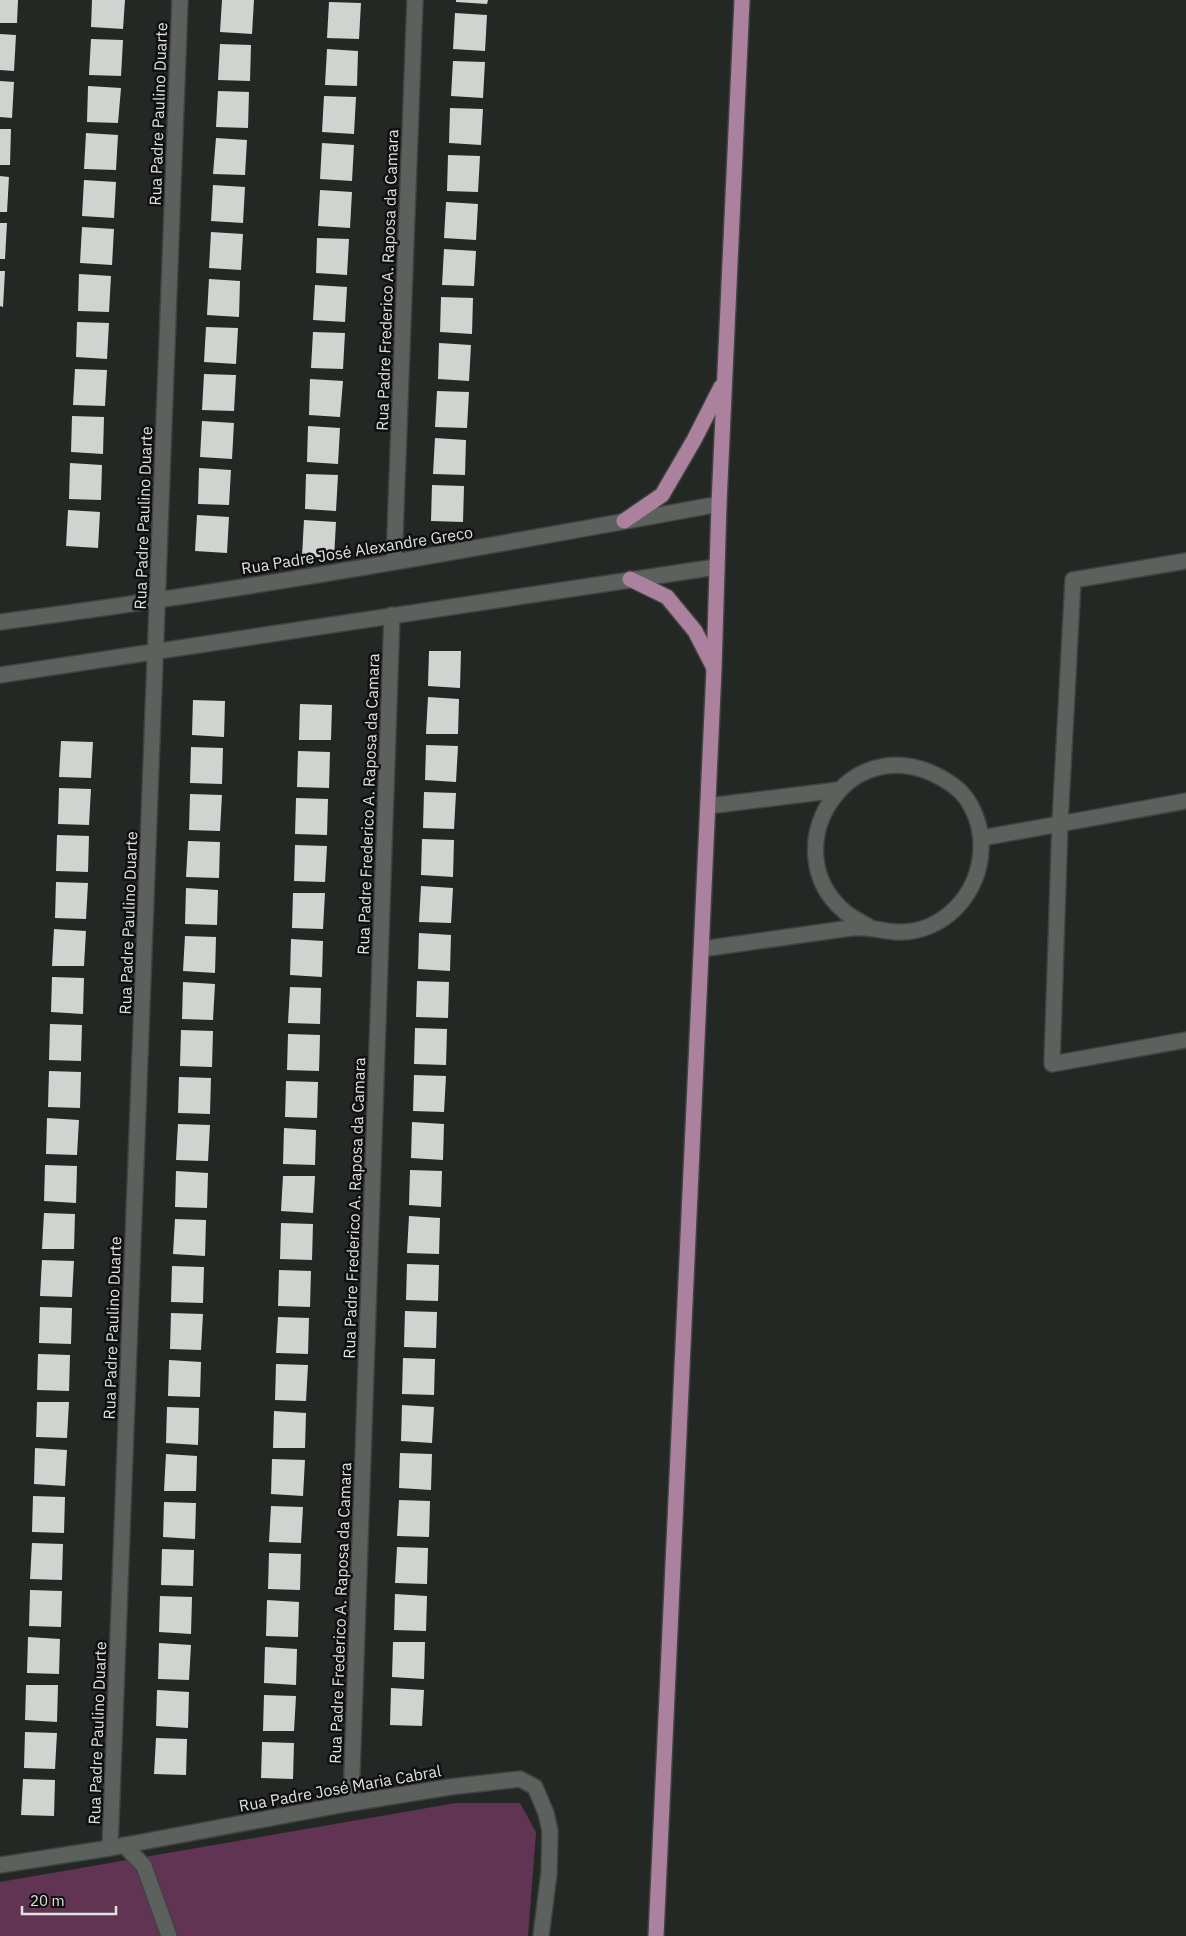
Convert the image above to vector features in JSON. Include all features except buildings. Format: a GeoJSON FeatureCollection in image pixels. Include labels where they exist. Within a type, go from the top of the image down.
{"type":"FeatureCollection","features":[{"type":"Feature","properties":{"kind":"main road"},"geometry":{"type":"LineString","coordinates":[[656,1936],[702,949],[714,669],[716,567],[742,0]]}},
{"type":"Feature","properties":{"kind":"main road"},"geometry":{"type":"LineString","coordinates":[[624,521],[662,495],[694,440],[724,381]]}},
{"type":"Feature","properties":{"kind":"main road"},"geometry":{"type":"LineString","coordinates":[[630,579],[666,597],[695,632],[714,669]]}},
{"type":"Feature","properties":{"kind":"street","name":"Rua Padre Paulino Duarte"},"geometry":{"type":"LineString","coordinates":[[117,1846],[155,652],[180,0]]}},
{"type":"Feature","properties":{"kind":"street","name":"Rua Padre Frederico A. Raposa da Camara"},"geometry":{"type":"LineString","coordinates":[[394,561],[415,0]]}},
{"type":"Feature","properties":{"kind":"street","name":"Rua Padre José Alexandre Greco"},"geometry":{"type":"LineString","coordinates":[[0,622],[157,602],[719,504]]}},
{"type":"Feature","properties":{"kind":"street"},"geometry":{"type":"LineString","coordinates":[[1186,561],[1073,580],[1060,824],[1052,1064],[1186,1040]]}},
{"type":"Feature","properties":{"kind":"street"},"geometry":{"type":"LineString","coordinates":[[0,675],[716,567]]}},
{"type":"Feature","properties":{"kind":"street","name":"Rua Padre Frederico A. Raposa da Camara"},"geometry":{"type":"LineString","coordinates":[[351,1803],[392,615]]}},
{"type":"Feature","properties":{"kind":"street"},"geometry":{"type":"LineString","coordinates":[[884,765],[912,765],[937,773],[959,789],[974,812],[982,838],[981,866],[969,893],[950,914],[925,928],[896,932],[868,926],[845,912],[827,892],[817,867],[816,840],[823,813],[838,790],[859,774],[884,765]]}},
{"type":"Feature","properties":{"kind":"street"},"geometry":{"type":"LineString","coordinates":[[708,806],[838,790]]}},
{"type":"Feature","properties":{"kind":"street"},"geometry":{"type":"LineString","coordinates":[[982,838],[1186,801]]}},
{"type":"Feature","properties":{"kind":"street"},"geometry":{"type":"LineString","coordinates":[[702,949],[868,926]]}},
{"type":"Feature","properties":{"kind":"street","name":"Rua Padre José Maria Cabral"},"geometry":{"type":"LineString","coordinates":[[0,1865],[117,1846],[351,1803],[450,1787],[520,1779],[535,1787],[546,1813],[550,1831],[549,1873],[541,1936]]}},
{"type":"Feature","properties":{"kind":"street"},"geometry":{"type":"LineString","coordinates":[[117,1846],[144,1866],[169,1936]]}},
{"type":"Feature","properties":{"kind":"shaded area"},"geometry":{"type":"Polygon","coordinates":[[[456,1803],[520,1803],[536,1832],[528,1936],[0,1936],[0,1882],[456,1803]]]}}]}
